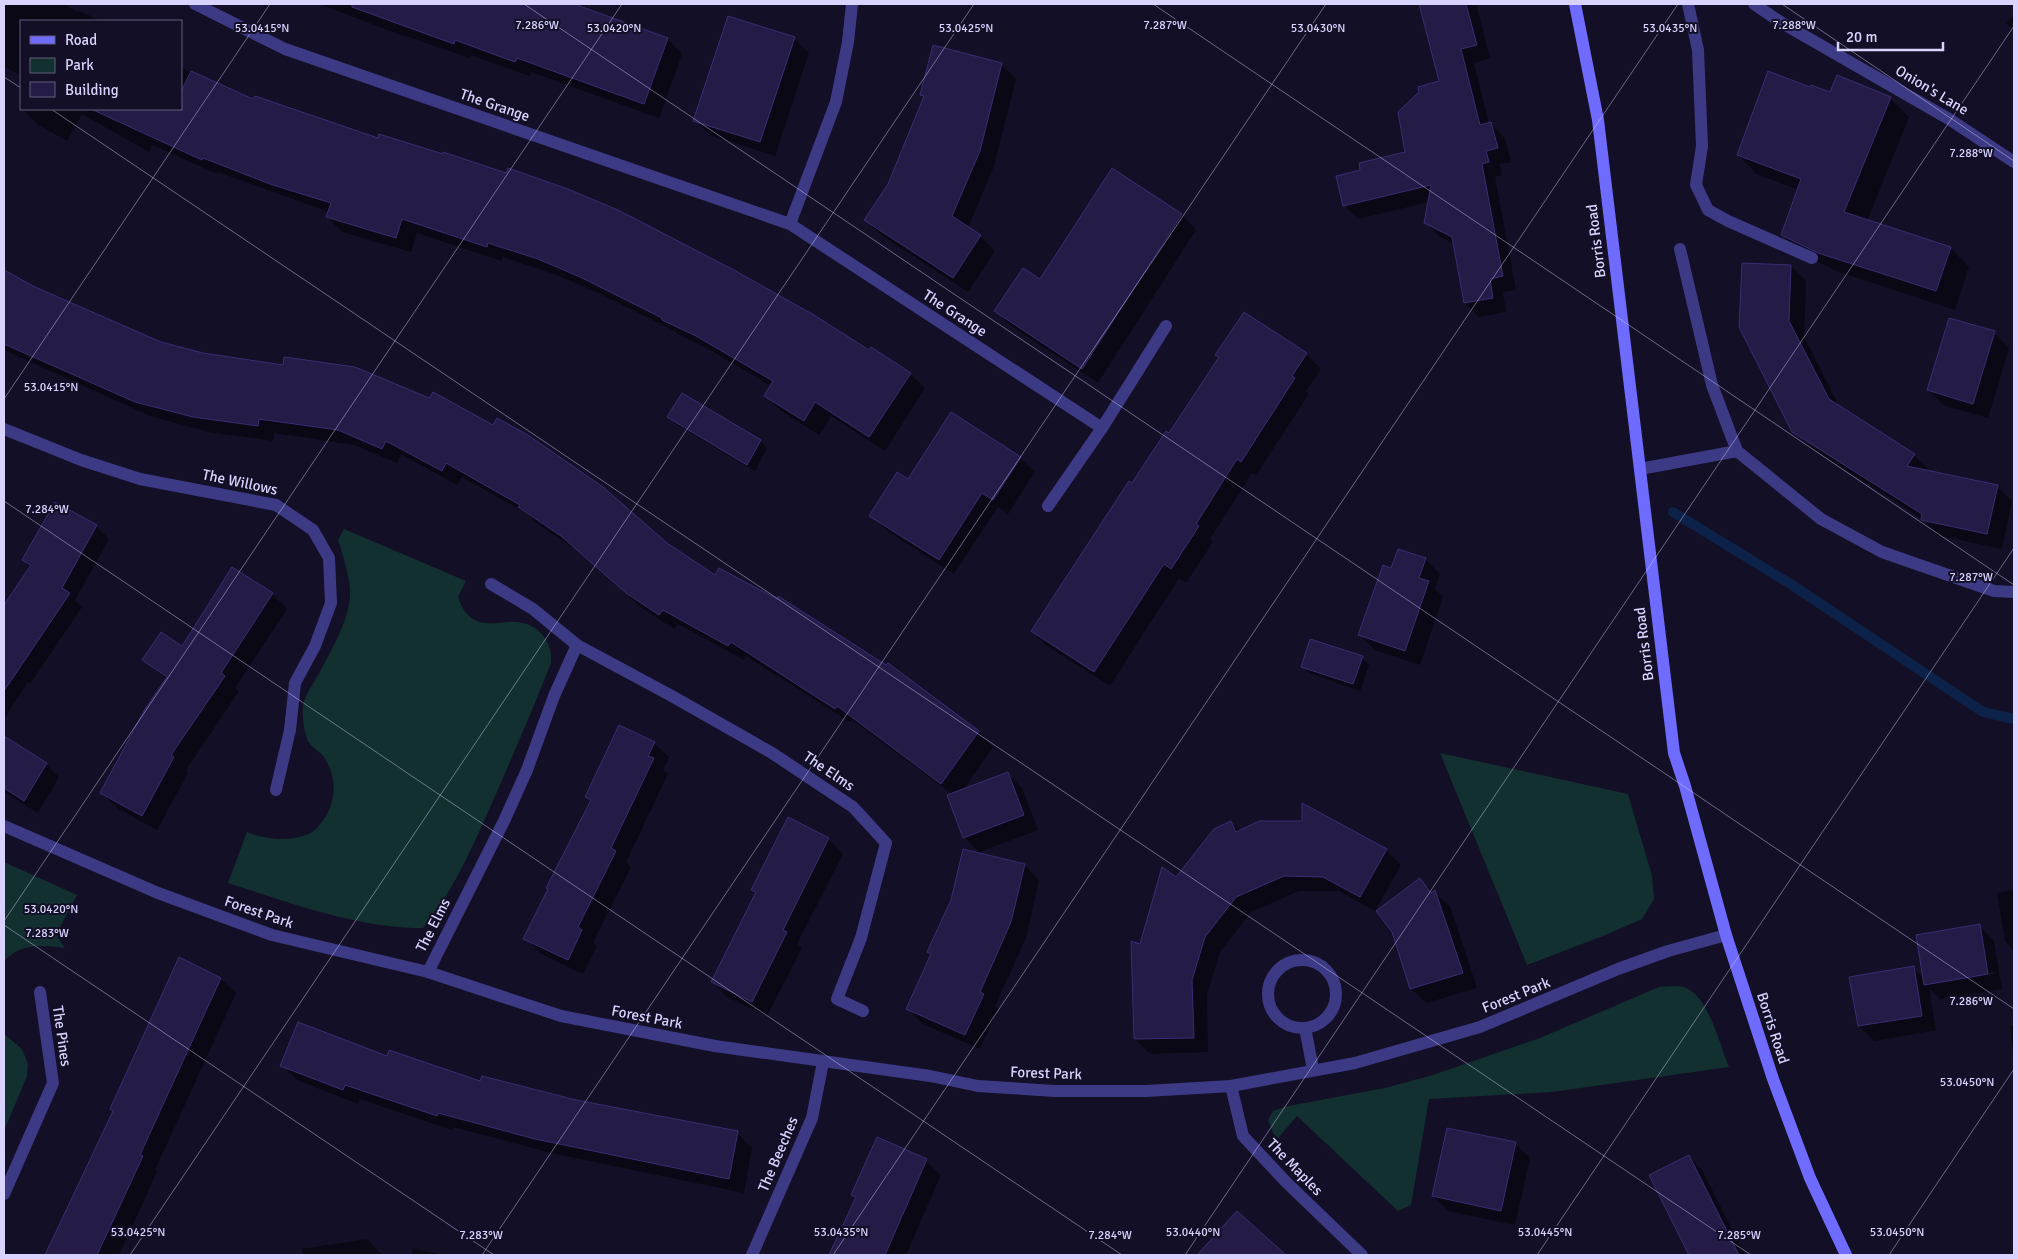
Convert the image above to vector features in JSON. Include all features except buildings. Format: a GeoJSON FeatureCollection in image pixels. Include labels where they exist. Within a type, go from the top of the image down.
{"type":"FeatureCollection","features":[{"type":"Feature","properties":{"kind":"street","name":"The Grange"},"geometry":{"type":"LineString","coordinates":[[195,4],[284,49],[790,224],[1102,428]]}},
{"type":"Feature","properties":{"kind":"street"},"geometry":{"type":"LineString","coordinates":[[790,224],[836,102],[848,42],[852,4]]}},
{"type":"Feature","properties":{"kind":"street","name":"Borris Road"},"geometry":{"type":"LineString","coordinates":[[1575,4],[1598,120],[1674,753],[1685,786],[1726,935],[1773,1079],[1810,1178],[1846,1255]]}},
{"type":"Feature","properties":{"kind":"street"},"geometry":{"type":"LineString","coordinates":[[1688,4],[1698,50],[1702,146],[1696,185],[1708,210],[1728,221],[1812,258]]}},
{"type":"Feature","properties":{"kind":"street","name":"Onion's Lane"},"geometry":{"type":"LineString","coordinates":[[1754,4],[1789,27],[1949,119],[2014,162]]}},
{"type":"Feature","properties":{"kind":"street"},"geometry":{"type":"LineString","coordinates":[[1680,249],[1712,385],[1737,451],[1821,519],[1882,552],[1994,591],[2014,592]]}},
{"type":"Feature","properties":{"kind":"street"},"geometry":{"type":"LineString","coordinates":[[1048,506],[1102,428],[1166,326]]}},
{"type":"Feature","properties":{"kind":"street","name":"The Willows"},"geometry":{"type":"LineString","coordinates":[[5,433],[140,480],[276,505],[313,530],[329,558],[331,604],[316,646],[295,683],[290,730],[276,790]]}},
{"type":"Feature","properties":{"kind":"street"},"geometry":{"type":"LineString","coordinates":[[1640,469],[1737,451]]}},
{"type":"Feature","properties":{"kind":"street","name":"The Elms"},"geometry":{"type":"LineString","coordinates":[[491,584],[533,609],[577,645],[772,753],[853,807],[886,843],[861,938],[837,999],[863,1011]]}},
{"type":"Feature","properties":{"kind":"street","name":"The Elms"},"geometry":{"type":"LineString","coordinates":[[428,972],[527,770],[554,696],[577,645]]}},
{"type":"Feature","properties":{"kind":"street","name":"Forest Park"},"geometry":{"type":"LineString","coordinates":[[4,826],[158,893],[272,936],[428,972],[561,1016],[706,1045],[930,1076],[978,1086],[1055,1091],[1146,1091],[1231,1086],[1355,1063],[1480,1027],[1618,969],[1668,951],[1726,935]]}},
{"type":"Feature","properties":{"kind":"street"},"geometry":{"type":"LineString","coordinates":[[1295,960],[1306,960],[1317,964],[1330,974],[1336,990],[1334,1006],[1325,1020],[1316,1026],[1305,1028],[1294,1028],[1283,1023],[1269,1005],[1267,994],[1275,972],[1295,960]]}},
{"type":"Feature","properties":{"kind":"street","name":"The Pines"},"geometry":{"type":"LineString","coordinates":[[4,1194],[53,1083],[40,992]]}},
{"type":"Feature","properties":{"kind":"street"},"geometry":{"type":"LineString","coordinates":[[1305,1028],[1313,1070]]}},
{"type":"Feature","properties":{"kind":"street","name":"The Beeches"},"geometry":{"type":"LineString","coordinates":[[752,1255],[812,1118],[823,1062]]}},
{"type":"Feature","properties":{"kind":"street","name":"The Maples"},"geometry":{"type":"LineString","coordinates":[[1231,1086],[1243,1136],[1286,1182],[1362,1255]]}},
{"type":"Feature","properties":{"kind":"green space"},"geometry":{"type":"Polygon","coordinates":[[[344,529],[466,581],[458,597],[470,617],[483,623],[515,622],[531,626],[547,641],[551,655],[551,663],[538,696],[472,847],[445,897],[423,928],[398,927],[349,919],[300,906],[228,883],[247,832],[262,837],[278,839],[301,837],[317,828],[326,817],[330,808],[334,791],[332,774],[324,757],[308,741],[304,729],[303,711],[305,698],[336,641],[348,609],[350,588],[338,540],[344,529]]]}},
{"type":"Feature","properties":{"kind":"green space"},"geometry":{"type":"Polygon","coordinates":[[[1440,753],[1628,794],[1652,876],[1654,899],[1642,919],[1527,965],[1440,753]]]}},
{"type":"Feature","properties":{"kind":"green space"},"geometry":{"type":"Polygon","coordinates":[[[4,862],[77,895],[56,935],[65,948],[40,946],[25,948],[17,951],[4,961],[4,862]]]}},
{"type":"Feature","properties":{"kind":"green space"},"geometry":{"type":"Polygon","coordinates":[[[1659,987],[1683,987],[1692,991],[1699,999],[1712,1021],[1729,1067],[1552,1092],[1429,1099],[1411,1205],[1398,1211],[1297,1116],[1278,1138],[1273,1133],[1268,1120],[1273,1111],[1288,1106],[1385,1088],[1433,1075],[1540,1038],[1659,987]]]}},
{"type":"Feature","properties":{"kind":"green space"},"geometry":{"type":"Polygon","coordinates":[[[4,1034],[22,1049],[28,1064],[27,1076],[4,1131],[4,1034]]]}},
{"type":"Feature","properties":{"kind":"waterway"},"geometry":{"type":"LineString","coordinates":[[1673,512],[1792,585],[1983,712],[2014,719]]}}]}
